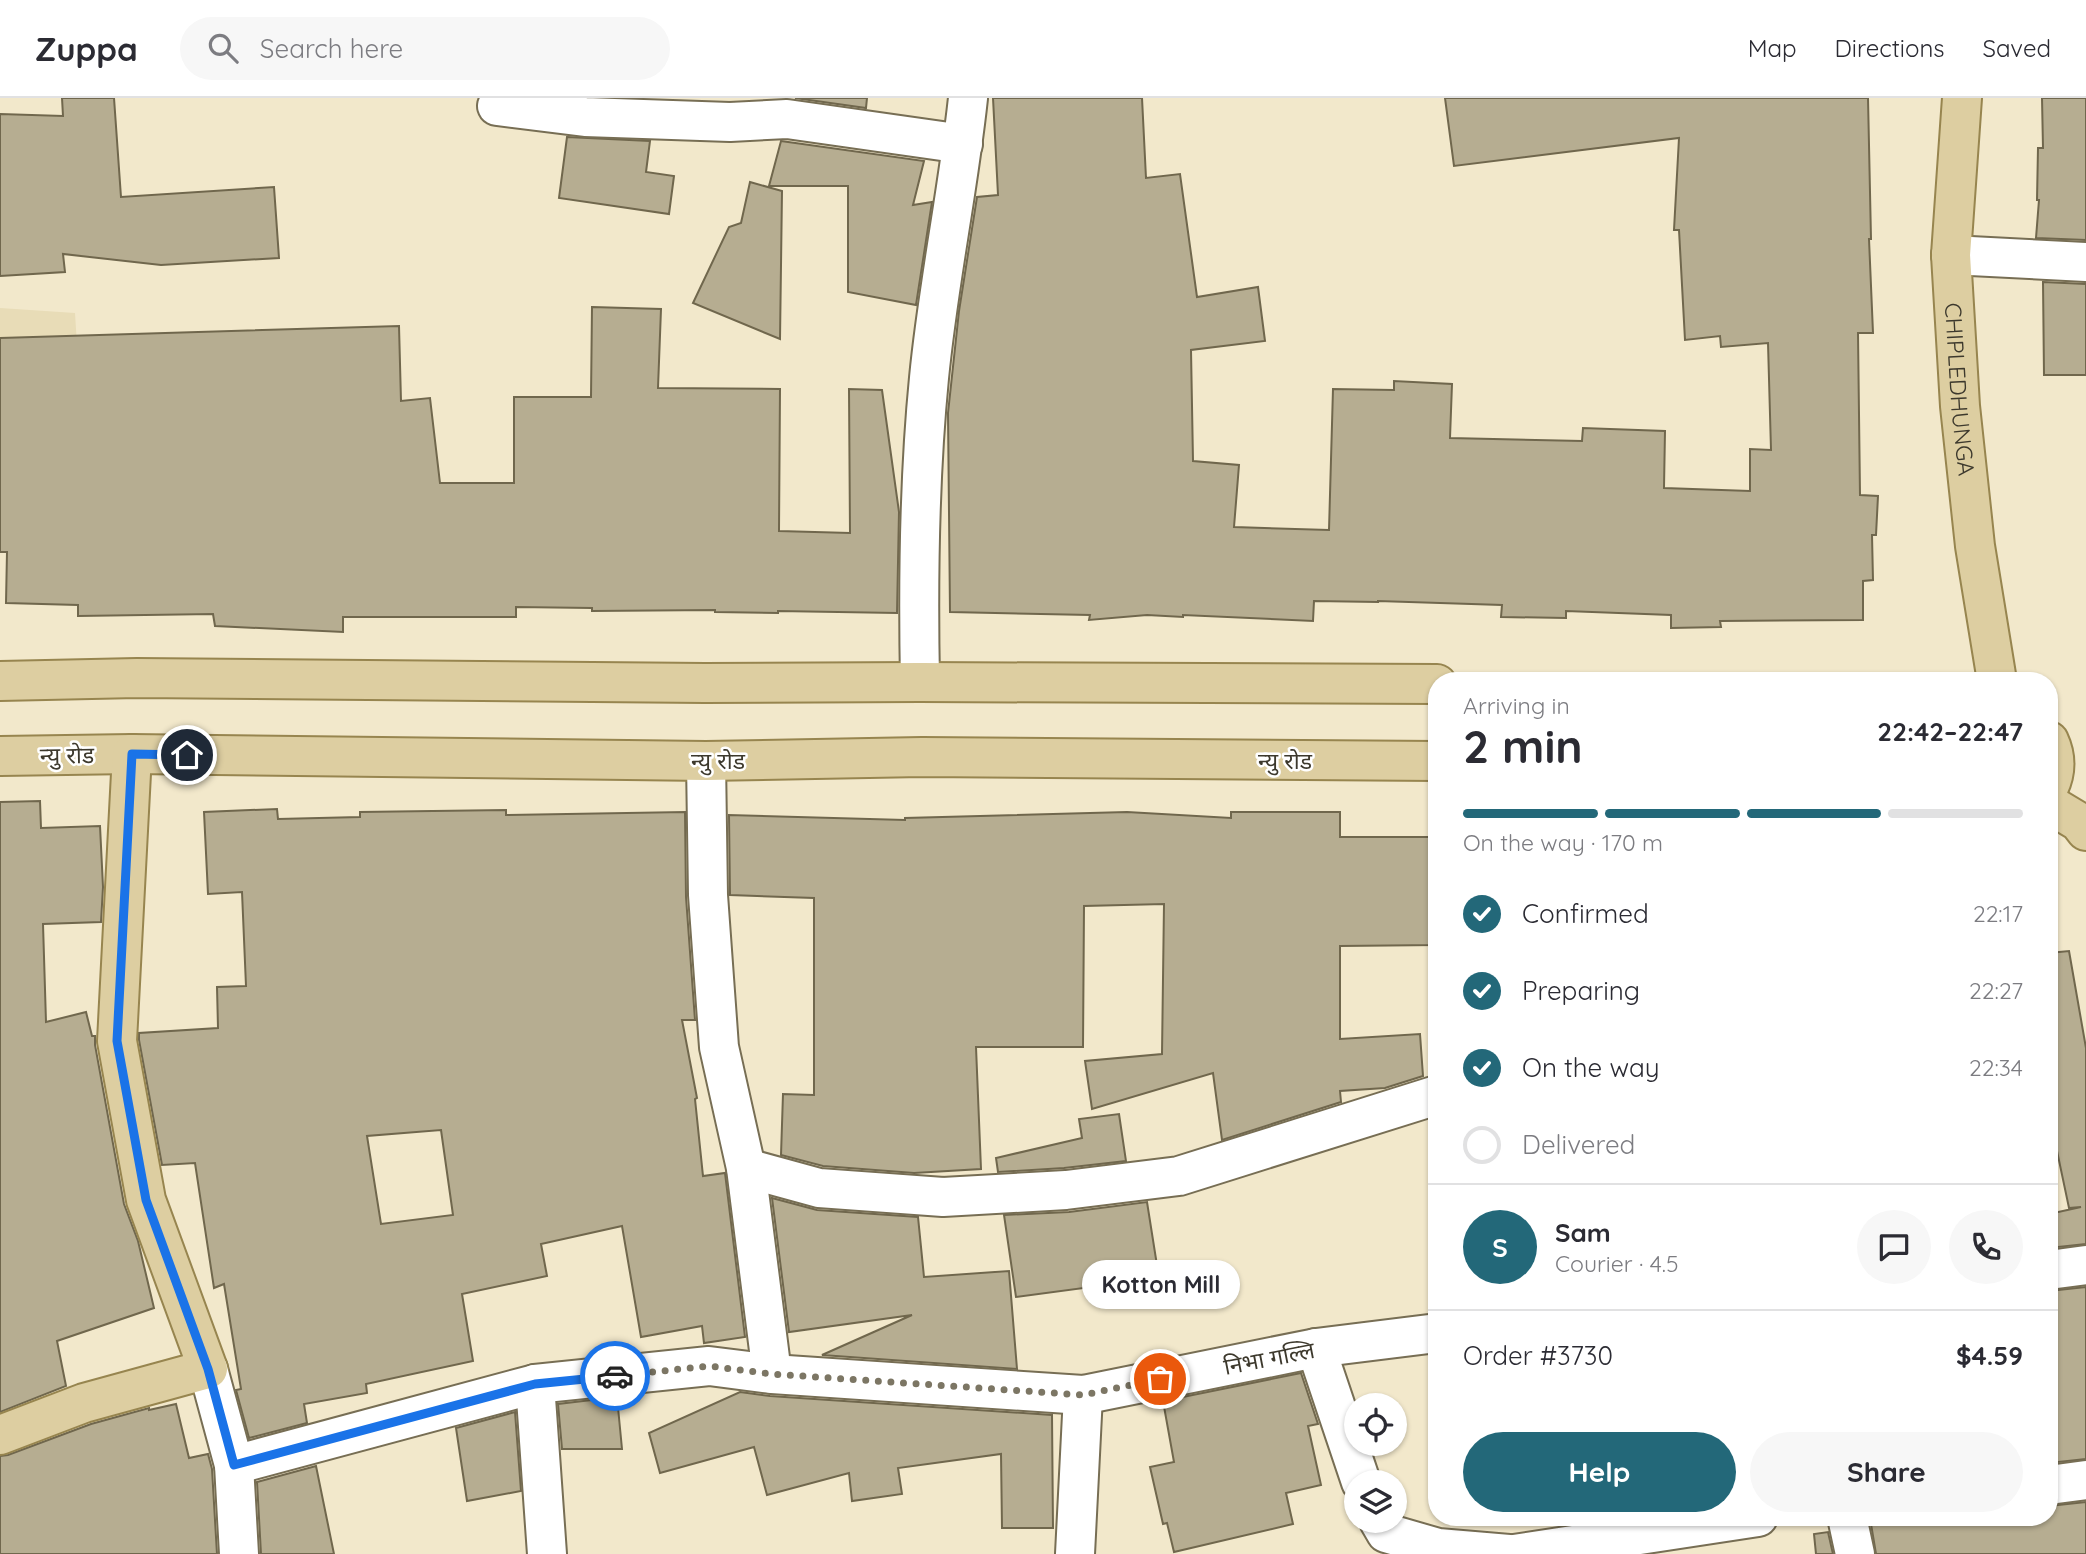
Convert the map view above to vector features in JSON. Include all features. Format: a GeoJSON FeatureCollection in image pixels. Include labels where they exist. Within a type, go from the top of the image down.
{"type":"FeatureCollection","features":[{"type":"Feature","properties":{"kind":"main road","name":"CHIPLEDHUNGA"},"geometry":{"type":"LineString","coordinates":[[1962,98],[1951,256],[1961,406],[1975,546],[1996,672]]}},
{"type":"Feature","properties":{"kind":"main road"},"geometry":{"type":"LineString","coordinates":[[0,681],[151,678],[705,683],[1428,684]]}},
{"type":"Feature","properties":{"kind":"main road"},"geometry":{"type":"LineString","coordinates":[[0,1435],[84,1403],[208,1369],[146,1200],[117,1041],[132,754]]}},
{"type":"Feature","properties":{"kind":"main road","name":"न्यु रोड"},"geometry":{"type":"LineString","coordinates":[[0,756],[132,754],[706,761],[922,757],[1428,761]]}},
{"type":"Feature","properties":{"kind":"main road"},"geometry":{"type":"LineString","coordinates":[[2058,809],[2079,822],[2086,831]]}},
{"type":"Feature","properties":{"kind":"street"},"geometry":{"type":"LineString","coordinates":[[920,682],[918,619],[922,483],[929,378],[968,98]]}},
{"type":"Feature","properties":{"kind":"street"},"geometry":{"type":"LineString","coordinates":[[497,106],[585,117],[730,122],[787,119],[963,144]]}},
{"type":"Feature","properties":{"kind":"street"},"geometry":{"type":"LineString","coordinates":[[1951,256],[2086,262]]}},
{"type":"Feature","properties":{"kind":"street"},"geometry":{"type":"LineString","coordinates":[[706,761],[708,895],[719,1047],[746,1168],[772,1374]]}},
{"type":"Feature","properties":{"kind":"street"},"geometry":{"type":"LineString","coordinates":[[746,1168],[819,1188],[943,1197],[1066,1190],[1179,1176],[1428,1098]]}},
{"type":"Feature","properties":{"kind":"street"},"geometry":{"type":"LineString","coordinates":[[2058,1269],[2086,1265]]}},
{"type":"Feature","properties":{"kind":"street","name":"निभा गल्लि"},"geometry":{"type":"LineString","coordinates":[[234,1465],[535,1384],[709,1366],[772,1374],[1083,1395],[1316,1348],[1428,1334]]}},
{"type":"Feature","properties":{"kind":"street"},"geometry":{"type":"LineString","coordinates":[[1316,1348],[1357,1470]]}},
{"type":"Feature","properties":{"kind":"street"},"geometry":{"type":"LineString","coordinates":[[208,1369],[234,1465],[239,1554]]}},
{"type":"Feature","properties":{"kind":"street"},"geometry":{"type":"LineString","coordinates":[[535,1384],[547,1554]]}},
{"type":"Feature","properties":{"kind":"street"},"geometry":{"type":"LineString","coordinates":[[1075,1554],[1083,1395]]}},
{"type":"Feature","properties":{"kind":"street"},"geometry":{"type":"LineString","coordinates":[[2058,1484],[2086,1480]]}},
{"type":"Feature","properties":{"kind":"street"},"geometry":{"type":"LineString","coordinates":[[1386,1533],[1438,1548],[1511,1554],[1698,1526]]}},
{"type":"Feature","properties":{"kind":"street"},"geometry":{"type":"LineString","coordinates":[[1849,1526],[1855,1554]]}},
{"type":"Feature","properties":{"kind":"shaded area"},"geometry":{"type":"Polygon","coordinates":[[[0,308],[75,313],[78,362],[0,388],[0,308]]]}},
{"type":"Feature","properties":{"kind":"building"},"geometry":{"type":"Polygon","coordinates":[[[62,98],[114,98],[121,197],[274,187],[279,258],[161,265],[63,254],[65,272],[0,276],[0,114],[63,116],[62,98]]]}},
{"type":"Feature","properties":{"kind":"building"},"geometry":{"type":"Polygon","coordinates":[[[795,98],[867,98],[866,108],[795,98]]]}},
{"type":"Feature","properties":{"kind":"building"},"geometry":{"type":"Polygon","coordinates":[[[993,98],[1142,98],[1146,178],[1180,174],[1197,297],[1258,287],[1265,341],[1191,350],[1193,461],[1239,465],[1234,527],[1329,530],[1333,389],[1394,390],[1394,381],[1452,384],[1450,438],[1582,441],[1583,428],[1665,431],[1664,488],[1750,491],[1750,449],[1771,450],[1768,343],[1721,347],[1720,336],[1685,340],[1679,230],[1674,230],[1679,138],[1454,166],[1445,98],[1868,98],[1873,333],[1858,333],[1860,495],[1878,496],[1876,535],[1872,535],[1873,580],[1863,581],[1863,620],[1720,621],[1721,627],[1671,628],[1671,615],[1566,611],[1566,618],[1501,617],[1502,605],[1378,601],[1314,601],[1313,621],[1183,615],[1089,620],[1090,615],[950,612],[948,413],[959,311],[977,197],[998,195],[993,98]]]}},
{"type":"Feature","properties":{"kind":"building"},"geometry":{"type":"Polygon","coordinates":[[[2042,98],[2086,98],[2086,240],[2036,238],[2039,200],[2038,148],[2043,148],[2042,98]]]}},
{"type":"Feature","properties":{"kind":"building"},"geometry":{"type":"Polygon","coordinates":[[[567,137],[650,141],[646,172],[674,176],[669,214],[559,198],[567,137]]]}},
{"type":"Feature","properties":{"kind":"building"},"geometry":{"type":"Polygon","coordinates":[[[781,141],[924,161],[913,205],[932,202],[916,305],[848,292],[848,186],[769,186],[781,141]]]}},
{"type":"Feature","properties":{"kind":"building"},"geometry":{"type":"Polygon","coordinates":[[[750,182],[782,191],[780,339],[693,303],[729,227],[741,223],[750,182]]]}},
{"type":"Feature","properties":{"kind":"building"},"geometry":{"type":"Polygon","coordinates":[[[2043,282],[2086,284],[2086,375],[2044,375],[2043,282]]]}},
{"type":"Feature","properties":{"kind":"building"},"geometry":{"type":"Polygon","coordinates":[[[592,307],[661,309],[658,388],[780,389],[779,531],[850,533],[849,389],[882,390],[899,512],[897,613],[592,611],[592,608],[516,607],[516,617],[343,617],[343,632],[215,626],[213,614],[78,616],[78,605],[6,603],[7,552],[0,552],[0,338],[399,326],[401,401],[430,398],[440,483],[514,483],[514,397],[591,397],[592,307]]]}},
{"type":"Feature","properties":{"kind":"building"},"geometry":{"type":"Polygon","coordinates":[[[40,801],[41,828],[100,826],[103,887],[101,922],[43,924],[46,1022],[86,1012],[92,1036],[95,1036],[124,1204],[138,1241],[154,1308],[57,1341],[66,1386],[0,1412],[0,802],[40,801]]]}},
{"type":"Feature","properties":{"kind":"building"},"geometry":{"type":"Polygon","coordinates":[[[277,809],[278,819],[360,817],[360,812],[506,810],[506,815],[685,812],[686,897],[695,1020],[682,1020],[697,1098],[703,1176],[725,1173],[745,1337],[704,1343],[702,1326],[641,1337],[622,1226],[541,1244],[547,1276],[462,1294],[473,1361],[366,1384],[367,1393],[304,1404],[307,1423],[249,1438],[236,1390],[241,1389],[224,1284],[214,1288],[195,1163],[162,1165],[139,1040],[139,1033],[218,1028],[217,987],[246,986],[242,892],[208,894],[204,812],[277,809]],[[441,1130],[367,1136],[381,1224],[453,1215],[441,1130]]]}},
{"type":"Feature","properties":{"kind":"building"},"geometry":{"type":"Polygon","coordinates":[[[1127,812],[1231,818],[1231,812],[1340,812],[1340,837],[1428,837],[1428,945],[1340,946],[1340,1039],[1420,1034],[1423,1076],[1385,1088],[1340,1091],[1341,1102],[1222,1140],[1213,1073],[1092,1109],[1085,1061],[1162,1054],[1164,904],[1084,906],[1083,1047],[976,1047],[981,1169],[914,1173],[823,1166],[781,1155],[783,1094],[814,1095],[814,898],[730,895],[729,815],[905,818],[1127,812]]]}},
{"type":"Feature","properties":{"kind":"building"},"geometry":{"type":"Polygon","coordinates":[[[2069,951],[2086,1048],[2086,1244],[2058,1247],[2058,1212],[2081,1207],[2069,1208],[2058,1156],[2058,952],[2069,951]]]}},
{"type":"Feature","properties":{"kind":"building"},"geometry":{"type":"Polygon","coordinates":[[[1119,1114],[1126,1161],[998,1172],[996,1158],[1082,1138],[1079,1119],[1119,1114]]]}},
{"type":"Feature","properties":{"kind":"building"},"geometry":{"type":"Polygon","coordinates":[[[772,1198],[817,1210],[918,1217],[924,1277],[1009,1271],[1017,1369],[822,1355],[912,1315],[789,1332],[772,1198]]]}},
{"type":"Feature","properties":{"kind":"building"},"geometry":{"type":"Polygon","coordinates":[[[1147,1202],[1159,1278],[1016,1297],[1004,1215],[1069,1212],[1147,1202]]]}},
{"type":"Feature","properties":{"kind":"building"},"geometry":{"type":"Polygon","coordinates":[[[2086,1287],[2086,1459],[2058,1462],[2058,1290],[2086,1287]]]}},
{"type":"Feature","properties":{"kind":"building"},"geometry":{"type":"Polygon","coordinates":[[[1301,1373],[1318,1424],[1308,1426],[1321,1485],[1286,1493],[1293,1524],[1174,1552],[1167,1523],[1163,1524],[1150,1467],[1174,1462],[1163,1401],[1301,1373]]]}},
{"type":"Feature","properties":{"kind":"building"},"geometry":{"type":"Polygon","coordinates":[[[740,1392],[1052,1415],[1053,1528],[1002,1528],[1001,1454],[898,1468],[902,1494],[852,1501],[849,1473],[767,1495],[754,1447],[660,1473],[649,1433],[740,1392]]]}},
{"type":"Feature","properties":{"kind":"building"},"geometry":{"type":"Polygon","coordinates":[[[617,1397],[622,1449],[562,1449],[558,1404],[617,1397]]]}},
{"type":"Feature","properties":{"kind":"building"},"geometry":{"type":"Polygon","coordinates":[[[176,1404],[189,1458],[208,1454],[212,1469],[217,1554],[0,1554],[0,1456],[91,1424],[149,1408],[176,1404]]]}},
{"type":"Feature","properties":{"kind":"building"},"geometry":{"type":"Polygon","coordinates":[[[515,1412],[521,1491],[467,1501],[456,1428],[515,1412]]]}},
{"type":"Feature","properties":{"kind":"building"},"geometry":{"type":"Polygon","coordinates":[[[316,1466],[334,1554],[261,1554],[257,1482],[316,1466]]]}},
{"type":"Feature","properties":{"kind":"building"},"geometry":{"type":"Polygon","coordinates":[[[2086,1502],[2086,1554],[1876,1554],[1871,1526],[2058,1526],[2058,1505],[2086,1502]]]}},
{"type":"Feature","properties":{"kind":"building"},"geometry":{"type":"Polygon","coordinates":[[[1828,1532],[1833,1554],[1816,1554],[1814,1534],[1828,1532]]]}},
{"type":"Feature","properties":{"kind":"way so far"},"geometry":{"type":"LineString","coordinates":[[615,1376],[709,1366],[772,1374],[1083,1395],[1160,1379]]}},
{"type":"Feature","properties":{"kind":"place","name":"Kotton Mill"},"geometry":{"type":"Point","coordinates":[1160,1379]}},
{"type":"Feature","properties":{"kind":"route"},"geometry":{"type":"LineString","coordinates":[[187,755],[132,754],[117,1041],[146,1200],[208,1369],[234,1465],[535,1384],[615,1376]]}}]}
